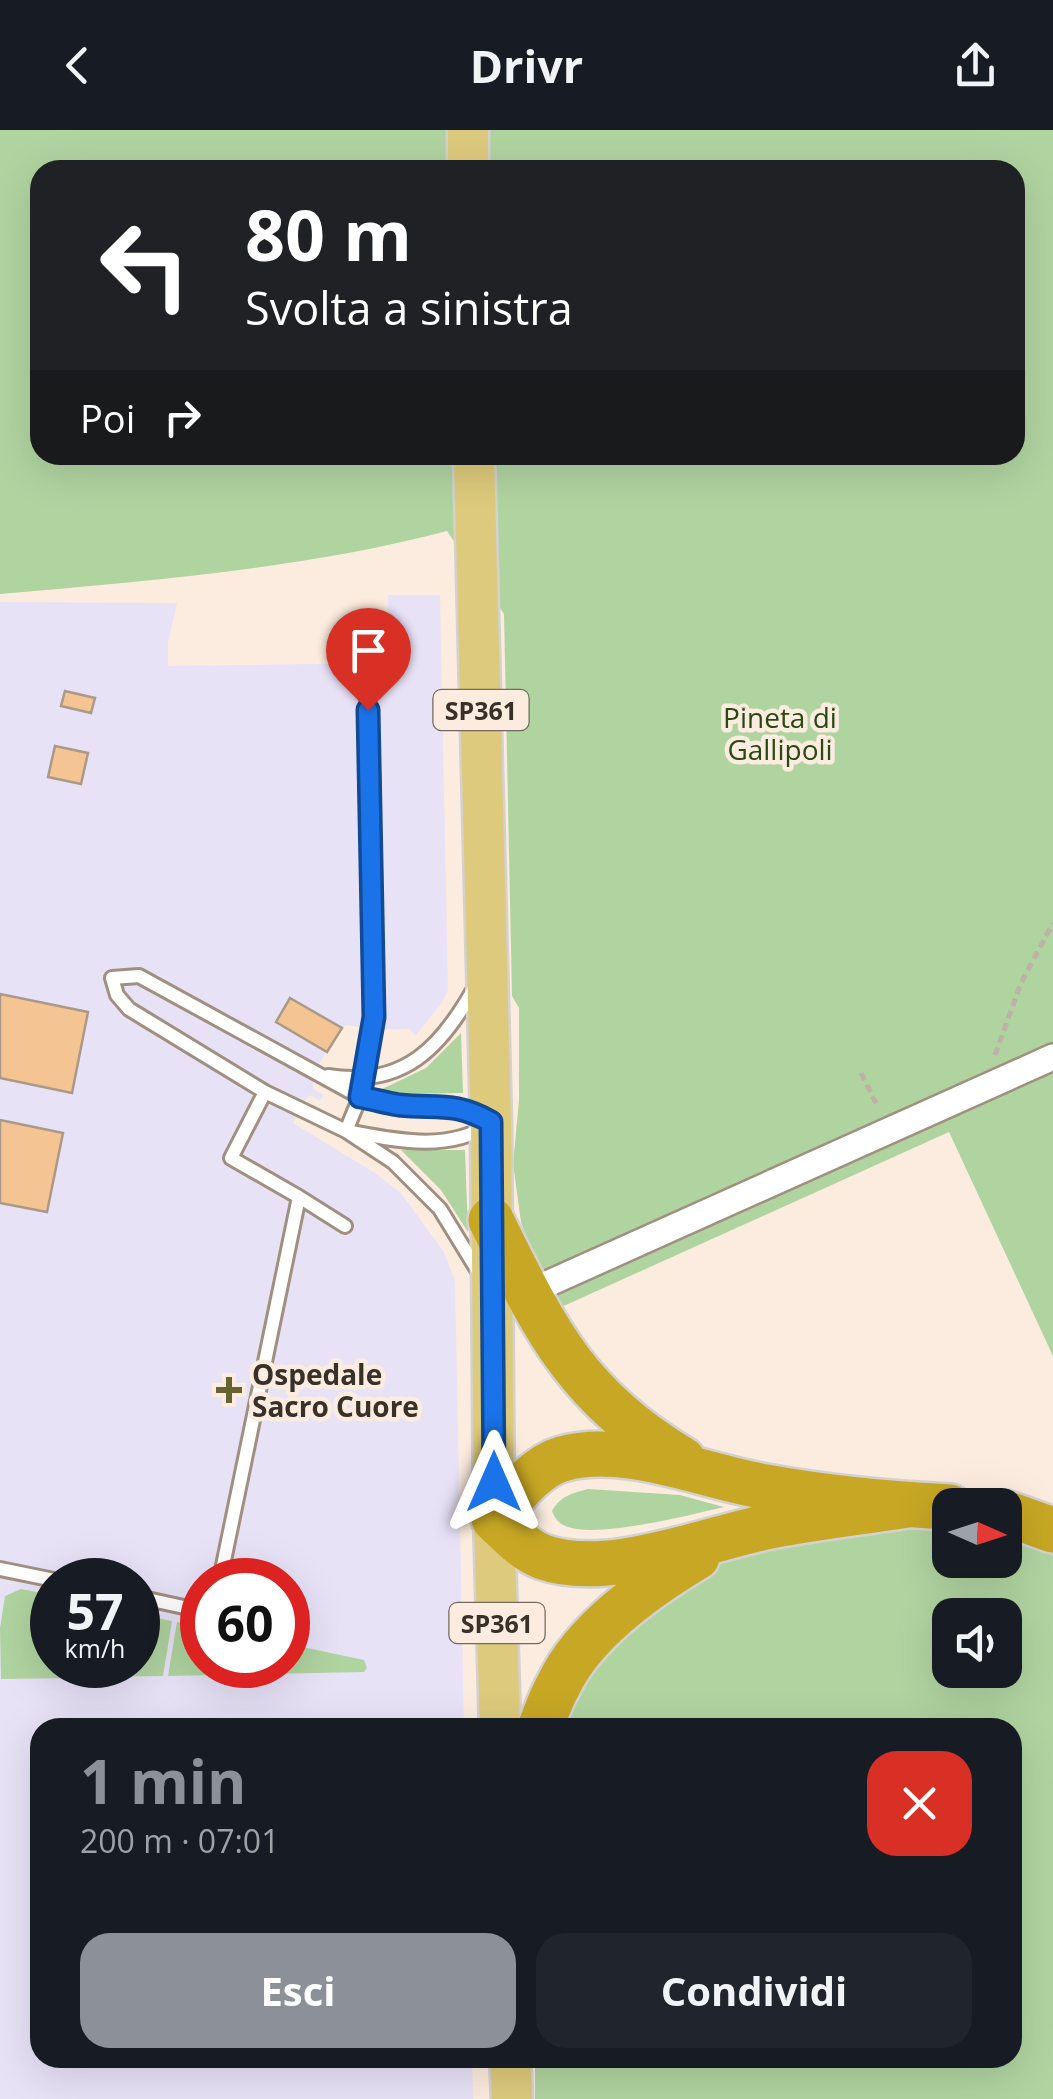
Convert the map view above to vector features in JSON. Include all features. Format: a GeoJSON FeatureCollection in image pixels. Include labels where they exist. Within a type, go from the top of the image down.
{"type":"FeatureCollection","features":[{"type":"Feature","properties":{"kind":"highway"},"geometry":{"type":"LineString","coordinates":[[491,1220],[510,1294],[546,1330],[583,1381],[615,1412],[702,1471]]}},
{"type":"Feature","properties":{"kind":"highway"},"geometry":{"type":"LineString","coordinates":[[622,1455],[765,1487],[929,1506],[768,1526],[636,1559],[570,1562],[534,1553],[494,1520],[533,1478],[562,1459],[622,1455]]}},
{"type":"Feature","properties":{"kind":"highway"},"geometry":{"type":"LineString","coordinates":[[1022,1519],[1053,1530]]}},
{"type":"Feature","properties":{"kind":"highway"},"geometry":{"type":"LineString","coordinates":[[544,1718],[560,1680],[606,1622],[660,1579],[768,1526]]}},
{"type":"Feature","properties":{"kind":"main road"},"geometry":{"type":"LineString","coordinates":[[468,130],[468,160]]}},
{"type":"Feature","properties":{"kind":"main road","name":"SP361"},"geometry":{"type":"LineString","coordinates":[[474,465],[491,1220]]}},
{"type":"Feature","properties":{"kind":"main road","name":"SP361"},"geometry":{"type":"LineString","coordinates":[[500,1718],[494,1520],[510,1294]]}},
{"type":"Feature","properties":{"kind":"main road"},"geometry":{"type":"LineString","coordinates":[[510,2068],[512,2099]]}},
{"type":"Feature","properties":{"kind":"street"},"geometry":{"type":"LineString","coordinates":[[510,1294],[1053,1056]]}},
{"type":"Feature","properties":{"kind":"lane"},"geometry":{"type":"LineString","coordinates":[[346,1130],[360,1097],[374,1017],[368,679]]}},
{"type":"Feature","properties":{"kind":"lane"},"geometry":{"type":"LineString","coordinates":[[313,1073],[364,1080],[402,1068],[430,1049],[455,1023],[487,965]]}},
{"type":"Feature","properties":{"kind":"lane"},"geometry":{"type":"LineString","coordinates":[[346,1130],[394,1140],[449,1140],[476,1134],[491,1122],[444,1104],[400,1105],[360,1097],[138,976],[112,978],[117,995],[129,1009],[265,1092],[346,1130],[393,1162],[427,1193],[510,1294]]}},
{"type":"Feature","properties":{"kind":"lane"},"geometry":{"type":"LineString","coordinates":[[265,1092],[231,1158],[345,1226]]}},
{"type":"Feature","properties":{"kind":"lane"},"geometry":{"type":"LineString","coordinates":[[225,1558],[299,1197]]}},
{"type":"Feature","properties":{"kind":"lane"},"geometry":{"type":"LineString","coordinates":[[0,1569],[30,1575]]}},
{"type":"Feature","properties":{"kind":"path"},"geometry":{"type":"LineString","coordinates":[[986,1086],[1002,1029],[1021,982],[1053,923]]}},
{"type":"Feature","properties":{"kind":"path"},"geometry":{"type":"LineString","coordinates":[[861,1074],[890,1130]]}},
{"type":"Feature","properties":{"kind":"shaded area","name":"Ospedale Sacro Cuore"},"geometry":{"type":"Polygon","coordinates":[[[388,595],[440,595],[448,990],[415,1036],[410,1029],[373,1030],[347,1025],[342,1028],[313,1073],[313,1089],[324,1095],[320,1101],[309,1095],[293,1123],[401,1193],[444,1252],[455,1281],[464,1718],[30,1718],[30,2068],[472,2068],[473,2099],[0,2099],[0,602],[177,603],[168,643],[168,666],[389,663],[388,595]]]}},
{"type":"Feature","properties":{"kind":"green space","name":"Pineta di Gallipoli"},"geometry":{"type":"Polygon","coordinates":[[[0,130],[1053,130],[1053,1356],[949,1132],[557,1309],[521,1222],[513,1164],[519,1100],[519,1008],[512,996],[504,614],[447,531],[337,555],[169,578],[0,594],[0,130]]]}},
{"type":"Feature","properties":{"kind":"green space"},"geometry":{"type":"Polygon","coordinates":[[[461,1033],[463,1093],[380,1090],[426,1068],[461,1033]]]}},
{"type":"Feature","properties":{"kind":"green space"},"geometry":{"type":"Polygon","coordinates":[[[401,1150],[465,1150],[468,1232],[441,1190],[401,1150]]]}},
{"type":"Feature","properties":{"kind":"green space"},"geometry":{"type":"Polygon","coordinates":[[[588,1489],[680,1495],[724,1507],[622,1528],[582,1530],[560,1523],[552,1511],[555,1506],[567,1496],[588,1489]]]}},
{"type":"Feature","properties":{"kind":"green space"},"geometry":{"type":"Polygon","coordinates":[[[917,1524],[932,1526],[932,1578],[1022,1578],[1022,1545],[1053,1555],[1053,2099],[535,2099],[535,2068],[1022,2068],[1022,1718],[560,1718],[597,1658],[679,1584],[733,1554],[917,1524]]]}},
{"type":"Feature","properties":{"kind":"green space"},"geometry":{"type":"Polygon","coordinates":[[[21,1589],[30,1591],[30,1679],[1,1679],[0,1628],[5,1596],[21,1589]]]}},
{"type":"Feature","properties":{"kind":"green space"},"geometry":{"type":"Polygon","coordinates":[[[160,1619],[172,1621],[160,1676],[160,1619]]]}},
{"type":"Feature","properties":{"kind":"green space"},"geometry":{"type":"Polygon","coordinates":[[[177,1622],[180,1676],[168,1676],[177,1622]]]}},
{"type":"Feature","properties":{"kind":"green space"},"geometry":{"type":"Polygon","coordinates":[[[310,1649],[364,1660],[364,1672],[310,1673],[310,1649]]]}},
{"type":"Feature","properties":{"kind":"building"},"geometry":{"type":"Polygon","coordinates":[[[65,691],[95,698],[91,713],[61,706],[65,691]]]}},
{"type":"Feature","properties":{"kind":"building"},"geometry":{"type":"Polygon","coordinates":[[[55,746],[88,753],[81,784],[48,777],[55,746]]]}},
{"type":"Feature","properties":{"kind":"building"},"geometry":{"type":"Polygon","coordinates":[[[0,994],[88,1012],[72,1093],[0,1078],[0,994]]]}},
{"type":"Feature","properties":{"kind":"building"},"geometry":{"type":"Polygon","coordinates":[[[290,998],[342,1028],[327,1052],[276,1022],[290,998]]]}},
{"type":"Feature","properties":{"kind":"building"},"geometry":{"type":"Polygon","coordinates":[[[0,1120],[63,1133],[47,1212],[0,1203],[0,1120]]]}},
{"type":"Feature","properties":{"kind":"place","name":"Ospedale Sacro Cuore"},"geometry":{"type":"Point","coordinates":[229,1390]}},
{"type":"Feature","properties":{"kind":"route"},"geometry":{"type":"LineString","coordinates":[[368,710],[374,1017],[360,1097],[400,1105],[444,1104],[491,1122],[494,1482]]}}]}
